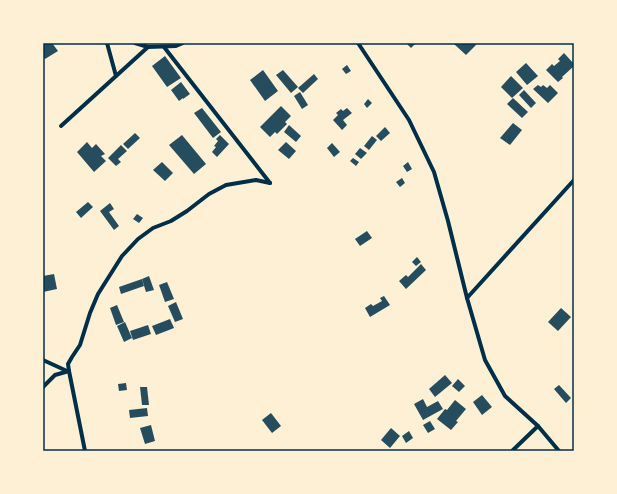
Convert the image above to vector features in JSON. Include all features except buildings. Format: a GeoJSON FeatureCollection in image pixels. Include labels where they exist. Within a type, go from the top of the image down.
{"type":"FeatureCollection","features":[{"type":"Feature","properties":{"kind":"street"},"geometry":{"type":"LineString","coordinates":[[107,43],[116,76]]}},
{"type":"Feature","properties":{"kind":"street"},"geometry":{"type":"LineString","coordinates":[[135,43],[148,47],[176,46],[183,43]]}},
{"type":"Feature","properties":{"kind":"street"},"geometry":{"type":"LineString","coordinates":[[358,43],[409,120],[434,172],[485,360],[506,396],[538,426],[558,451]]}},
{"type":"Feature","properties":{"kind":"street"},"geometry":{"type":"LineString","coordinates":[[61,126],[129,66],[148,47]]}},
{"type":"Feature","properties":{"kind":"street"},"geometry":{"type":"LineString","coordinates":[[85,451],[68,371],[68,364],[80,345],[90,313],[98,294],[122,256],[138,239],[153,228],[171,221],[188,211],[209,194],[226,185],[256,180],[270,183],[164,47]]}},
{"type":"Feature","properties":{"kind":"street"},"geometry":{"type":"LineString","coordinates":[[467,298],[574,180]]}},
{"type":"Feature","properties":{"kind":"street"},"geometry":{"type":"LineString","coordinates":[[43,360],[68,371]]}},
{"type":"Feature","properties":{"kind":"street"},"geometry":{"type":"LineString","coordinates":[[43,387],[55,375],[68,371]]}},
{"type":"Feature","properties":{"kind":"street"},"geometry":{"type":"LineString","coordinates":[[512,451],[538,426]]}}]}
